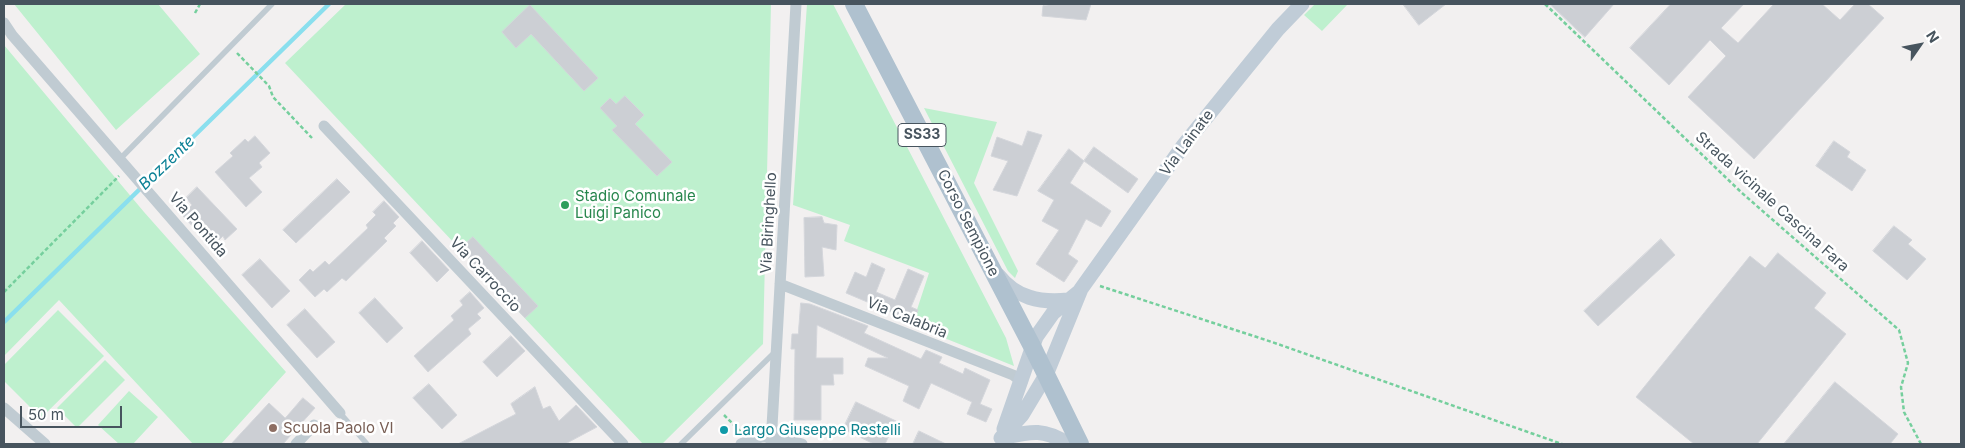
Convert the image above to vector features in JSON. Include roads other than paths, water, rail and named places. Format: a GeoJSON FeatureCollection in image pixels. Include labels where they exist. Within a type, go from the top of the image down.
{"type":"FeatureCollection","features":[{"type":"Feature","properties":{"kind":"main road","name":"Corso Sempione"},"geometry":{"type":"LineString","coordinates":[[854,4],[1033,348],[1080,444]]}},
{"type":"Feature","properties":{"kind":"main road","name":"Via Lainate"},"geometry":{"type":"LineString","coordinates":[[999,441],[1022,382],[1036,337],[1044,324],[1053,313],[1085,284],[1183,146],[1278,29],[1302,4]]}},
{"type":"Feature","properties":{"kind":"main road"},"geometry":{"type":"LineString","coordinates":[[990,266],[1005,284],[1026,295],[1046,302],[1068,300]]}},
{"type":"Feature","properties":{"kind":"main road","name":"Via Lainate"},"geometry":{"type":"LineString","coordinates":[[999,441],[1022,414],[1046,375],[1085,284]]}},
{"type":"Feature","properties":{"kind":"main road"},"geometry":{"type":"LineString","coordinates":[[999,441],[1030,431],[1042,432],[1068,444]]}},
{"type":"Feature","properties":{"kind":"street","name":"Via Biringhello"},"geometry":{"type":"LineString","coordinates":[[771,440],[796,4]]}},
{"type":"Feature","properties":{"kind":"street","name":"Via Pontida"},"geometry":{"type":"LineString","coordinates":[[4,23],[8,34],[119,160],[132,172],[340,413]]}},
{"type":"Feature","properties":{"kind":"street","name":"Via Carroccio"},"geometry":{"type":"LineString","coordinates":[[324,126],[623,444]]}},
{"type":"Feature","properties":{"kind":"street","name":"Via Calabria"},"geometry":{"type":"LineString","coordinates":[[780,284],[1013,375],[1022,382]]}},
{"type":"Feature","properties":{"kind":"street"},"geometry":{"type":"LineString","coordinates":[[4,408],[45,444]]}},
{"type":"Feature","properties":{"kind":"street"},"geometry":{"type":"LineString","coordinates":[[296,444],[314,425]]}},
{"type":"Feature","properties":{"kind":"street"},"geometry":{"type":"LineString","coordinates":[[745,442],[771,440],[802,444]]}},
{"type":"Feature","properties":{"kind":"lane"},"geometry":{"type":"LineString","coordinates":[[119,160],[272,4]]}},
{"type":"Feature","properties":{"kind":"lane"},"geometry":{"type":"LineString","coordinates":[[681,444],[776,352]]}},
{"type":"Feature","properties":{"kind":"lane"},"geometry":{"type":"LineString","coordinates":[[340,413],[367,444]]}},
{"type":"Feature","properties":{"kind":"waterway","name":"Bozzente"},"geometry":{"type":"LineString","coordinates":[[4,322],[329,4]]}},
{"type":"Feature","properties":{"kind":"place","name":"Stadio Comunale Luigi Panico"},"geometry":{"type":"Point","coordinates":[565,205]}},
{"type":"Feature","properties":{"kind":"place","name":"Scuola Paolo VI"},"geometry":{"type":"Point","coordinates":[273,428]}},
{"type":"Feature","properties":{"kind":"place","name":"Largo Giuseppe Restelli"},"geometry":{"type":"Point","coordinates":[724,430]}}]}
